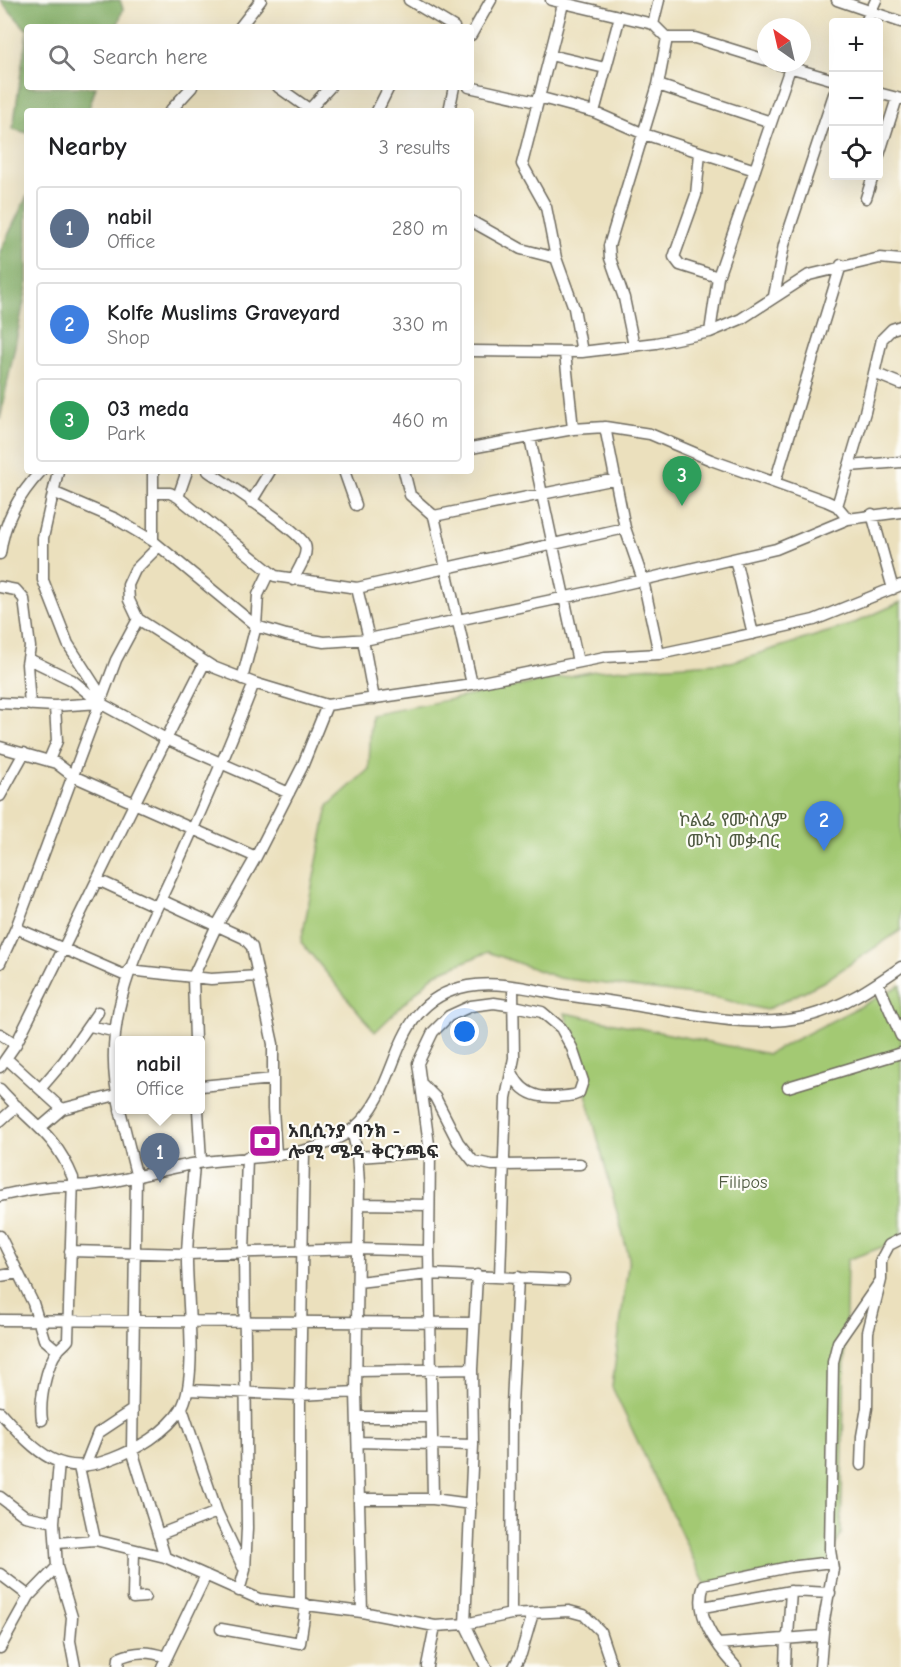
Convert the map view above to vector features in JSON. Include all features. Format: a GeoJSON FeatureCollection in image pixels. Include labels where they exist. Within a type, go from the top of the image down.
{"type":"FeatureCollection","features":[{"type":"Feature","properties":{"kind":"street"},"geometry":{"type":"LineString","coordinates":[[242,24],[261,0]]}},
{"type":"Feature","properties":{"kind":"street"},"geometry":{"type":"LineString","coordinates":[[409,0],[448,24]]}},
{"type":"Feature","properties":{"kind":"street"},"geometry":{"type":"LineString","coordinates":[[474,30],[491,0]]}},
{"type":"Feature","properties":{"kind":"street"},"geometry":{"type":"LineString","coordinates":[[551,0],[563,4],[590,3],[620,16],[653,24],[667,38],[695,38],[757,57]]}},
{"type":"Feature","properties":{"kind":"street"},"geometry":{"type":"LineString","coordinates":[[653,24],[659,0]]}},
{"type":"Feature","properties":{"kind":"street"},"geometry":{"type":"LineString","coordinates":[[837,0],[901,22]]}},
{"type":"Feature","properties":{"kind":"street"},"geometry":{"type":"LineString","coordinates":[[867,18],[876,0]]}},
{"type":"Feature","properties":{"kind":"street"},"geometry":{"type":"LineString","coordinates":[[563,4],[522,164],[546,207],[556,258],[574,308],[582,352]]}},
{"type":"Feature","properties":{"kind":"street"},"geometry":{"type":"LineString","coordinates":[[594,112],[620,16]]}},
{"type":"Feature","properties":{"kind":"street"},"geometry":{"type":"LineString","coordinates":[[634,346],[624,298],[609,252],[611,237],[658,85],[667,38]]}},
{"type":"Feature","properties":{"kind":"street"},"geometry":{"type":"LineString","coordinates":[[550,55],[605,68]]}},
{"type":"Feature","properties":{"kind":"street"},"geometry":{"type":"LineString","coordinates":[[710,332],[718,277],[789,72]]}},
{"type":"Feature","properties":{"kind":"street"},"geometry":{"type":"LineString","coordinates":[[805,72],[829,79]]}},
{"type":"Feature","properties":{"kind":"street"},"geometry":{"type":"LineString","coordinates":[[658,85],[771,122]]}},
{"type":"Feature","properties":{"kind":"street"},"geometry":{"type":"LineString","coordinates":[[474,88],[594,112],[644,134],[754,170]]}},
{"type":"Feature","properties":{"kind":"street"},"geometry":{"type":"LineString","coordinates":[[173,108],[189,90]]}},
{"type":"Feature","properties":{"kind":"street"},"geometry":{"type":"LineString","coordinates":[[282,90],[305,108]]}},
{"type":"Feature","properties":{"kind":"street"},"geometry":{"type":"LineString","coordinates":[[310,108],[327,90]]}},
{"type":"Feature","properties":{"kind":"street"},"geometry":{"type":"LineString","coordinates":[[378,108],[388,90]]}},
{"type":"Feature","properties":{"kind":"street"},"geometry":{"type":"LineString","coordinates":[[450,108],[453,90]]}},
{"type":"Feature","properties":{"kind":"street"},"geometry":{"type":"LineString","coordinates":[[883,94],[899,99],[883,146]]}},
{"type":"Feature","properties":{"kind":"street"},"geometry":{"type":"LineString","coordinates":[[774,296],[784,245],[829,109]]}},
{"type":"Feature","properties":{"kind":"street"},"geometry":{"type":"LineString","coordinates":[[700,153],[696,195],[674,257],[680,265],[718,277]]}},
{"type":"Feature","properties":{"kind":"street"},"geometry":{"type":"LineString","coordinates":[[866,198],[872,180]]}},
{"type":"Feature","properties":{"kind":"street"},"geometry":{"type":"LineString","coordinates":[[474,223],[521,249],[556,258]]}},
{"type":"Feature","properties":{"kind":"street"},"geometry":{"type":"LineString","coordinates":[[474,351],[582,352],[634,346],[710,332],[741,319],[800,279],[841,266],[880,258],[901,260]]}},
{"type":"Feature","properties":{"kind":"street"},"geometry":{"type":"LineString","coordinates":[[775,482],[841,266]]}},
{"type":"Feature","properties":{"kind":"street"},"geometry":{"type":"LineString","coordinates":[[837,506],[882,339],[892,328],[901,326]]}},
{"type":"Feature","properties":{"kind":"street"},"geometry":{"type":"LineString","coordinates":[[565,353],[573,429]]}},
{"type":"Feature","properties":{"kind":"street"},"geometry":{"type":"LineString","coordinates":[[874,373],[901,384]]}},
{"type":"Feature","properties":{"kind":"street"},"geometry":{"type":"LineString","coordinates":[[605,427],[625,528],[644,580],[659,654]]}},
{"type":"Feature","properties":{"kind":"street"},"geometry":{"type":"LineString","coordinates":[[474,447],[573,429],[605,427],[664,438],[677,447],[837,506],[848,519]]}},
{"type":"Feature","properties":{"kind":"street"},"geometry":{"type":"LineString","coordinates":[[530,438],[578,662]]}},
{"type":"Feature","properties":{"kind":"street"},"geometry":{"type":"LineString","coordinates":[[849,466],[901,462]]}},
{"type":"Feature","properties":{"kind":"street"},"geometry":{"type":"LineString","coordinates":[[0,554],[7,519],[39,474]]}},
{"type":"Feature","properties":{"kind":"street"},"geometry":{"type":"LineString","coordinates":[[57,474],[42,547],[43,580],[68,644],[97,689],[100,703]]}},
{"type":"Feature","properties":{"kind":"street"},"geometry":{"type":"LineString","coordinates":[[153,474],[156,544],[135,570],[128,585],[129,600],[138,618],[205,662],[242,679],[327,705],[472,684],[578,662],[659,654],[814,620],[897,587],[872,514]]}},
{"type":"Feature","properties":{"kind":"street"},"geometry":{"type":"LineString","coordinates":[[178,497],[186,474]]}},
{"type":"Feature","properties":{"kind":"street"},"geometry":{"type":"LineString","coordinates":[[212,474],[303,542],[305,552],[293,580]]}},
{"type":"Feature","properties":{"kind":"street"},"geometry":{"type":"LineString","coordinates":[[251,502],[268,474]]}},
{"type":"Feature","properties":{"kind":"street"},"geometry":{"type":"LineString","coordinates":[[345,474],[356,505]]}},
{"type":"Feature","properties":{"kind":"street"},"geometry":{"type":"LineString","coordinates":[[405,474],[410,495],[434,516],[460,619],[472,684]]}},
{"type":"Feature","properties":{"kind":"street"},"geometry":{"type":"LineString","coordinates":[[434,516],[616,479]]}},
{"type":"Feature","properties":{"kind":"street"},"geometry":{"type":"LineString","coordinates":[[53,492],[116,519],[156,544],[256,626],[317,641],[366,639],[735,560],[803,540],[848,519],[872,514],[901,512]]}},
{"type":"Feature","properties":{"kind":"street"},"geometry":{"type":"LineString","coordinates":[[153,493],[170,493],[178,497],[269,572],[293,580],[357,588],[625,528]]}},
{"type":"Feature","properties":{"kind":"street"},"geometry":{"type":"LineString","coordinates":[[735,560],[753,634]]}},
{"type":"Feature","properties":{"kind":"street"},"geometry":{"type":"LineString","coordinates":[[242,679],[256,626],[258,596],[269,572]]}},
{"type":"Feature","properties":{"kind":"street"},"geometry":{"type":"LineString","coordinates":[[0,587],[16,590],[22,595],[29,659],[27,664],[30,705]]}},
{"type":"Feature","properties":{"kind":"street"},"geometry":{"type":"LineString","coordinates":[[357,588],[374,699]]}},
{"type":"Feature","properties":{"kind":"street"},"geometry":{"type":"LineString","coordinates":[[0,963],[16,928],[116,660],[138,618]]}},
{"type":"Feature","properties":{"kind":"street"},"geometry":{"type":"LineString","coordinates":[[29,659],[72,680],[100,703],[166,739],[289,793]]}},
{"type":"Feature","properties":{"kind":"street"},"geometry":{"type":"LineString","coordinates":[[62,1109],[40,1089],[3,1063],[16,1044],[65,948],[133,803],[205,662]]}},
{"type":"Feature","properties":{"kind":"street"},"geometry":{"type":"LineString","coordinates":[[115,1078],[113,1031],[128,973],[192,831],[254,683]]}},
{"type":"Feature","properties":{"kind":"street"},"geometry":{"type":"LineString","coordinates":[[0,703],[55,706],[100,703]]}},
{"type":"Feature","properties":{"kind":"street"},"geometry":{"type":"LineString","coordinates":[[195,1036],[193,977],[216,927],[289,793],[327,705]]}},
{"type":"Feature","properties":{"kind":"street"},"geometry":{"type":"LineString","coordinates":[[49,760],[57,741],[55,706]]}},
{"type":"Feature","properties":{"kind":"street"},"geometry":{"type":"LineString","coordinates":[[0,747],[63,766],[73,776],[192,831],[256,857]]}},
{"type":"Feature","properties":{"kind":"street"},"geometry":{"type":"LineString","coordinates":[[0,796],[24,753]]}},
{"type":"Feature","properties":{"kind":"street"},"geometry":{"type":"LineString","coordinates":[[98,880],[159,903],[251,943],[273,1044],[276,1154]]}},
{"type":"Feature","properties":{"kind":"street"},"geometry":{"type":"LineString","coordinates":[[16,928],[128,973],[226,980],[258,976]]}},
{"type":"Feature","properties":{"kind":"street"},"geometry":{"type":"LineString","coordinates":[[0,1196],[44,1188],[90,1185],[198,1163],[304,1151],[352,1130],[381,1094],[404,1034],[427,1006],[448,993],[469,986],[513,987],[712,1017],[762,1021],[818,1013],[837,1006],[901,967]]}},
{"type":"Feature","properties":{"kind":"street"},"geometry":{"type":"LineString","coordinates":[[878,983],[901,1036]]}},
{"type":"Feature","properties":{"kind":"street"},"geometry":{"type":"LineString","coordinates":[[500,1276],[506,1098],[513,1074],[513,987]]}},
{"type":"Feature","properties":{"kind":"street"},"geometry":{"type":"LineString","coordinates":[[433,1499],[430,1417],[432,1371],[429,1274],[430,1152],[417,1067],[433,1032],[449,1016],[471,1006],[494,1003],[542,1012],[555,1021],[568,1038],[583,1081],[577,1094],[550,1098],[531,1095],[518,1086],[513,1074]]}},
{"type":"Feature","properties":{"kind":"street"},"geometry":{"type":"LineString","coordinates":[[40,1089],[90,1026],[98,1012]]}},
{"type":"Feature","properties":{"kind":"street"},"geometry":{"type":"LineString","coordinates":[[90,1026],[113,1031]]}},
{"type":"Feature","properties":{"kind":"street"},"geometry":{"type":"LineString","coordinates":[[0,1034],[16,1044]]}},
{"type":"Feature","properties":{"kind":"street"},"geometry":{"type":"LineString","coordinates":[[788,1087],[901,1053]]}},
{"type":"Feature","properties":{"kind":"street"},"geometry":{"type":"LineString","coordinates":[[205,1086],[273,1079]]}},
{"type":"Feature","properties":{"kind":"street"},"geometry":{"type":"LineString","coordinates":[[421,1083],[435,1097],[468,1157],[478,1163],[580,1164]]}},
{"type":"Feature","properties":{"kind":"street"},"geometry":{"type":"LineString","coordinates":[[0,1091],[41,1126],[68,1165],[73,1178],[68,1340],[58,1351],[42,1396],[42,1420]]}},
{"type":"Feature","properties":{"kind":"street"},"geometry":{"type":"LineString","coordinates":[[41,1126],[62,1109],[115,1095]]}},
{"type":"Feature","properties":{"kind":"street"},"geometry":{"type":"LineString","coordinates":[[0,1121],[17,1106]]}},
{"type":"Feature","properties":{"kind":"street"},"geometry":{"type":"LineString","coordinates":[[121,1114],[136,1174],[132,1450],[165,1557]]}},
{"type":"Feature","properties":{"kind":"street"},"geometry":{"type":"LineString","coordinates":[[0,1412],[33,1449],[59,1462],[82,1467],[107,1461],[132,1450],[168,1425],[182,1408],[188,1390],[187,1254],[198,1163],[198,1114]]}},
{"type":"Feature","properties":{"kind":"street"},"geometry":{"type":"LineString","coordinates":[[352,1130],[358,1157],[359,1204],[356,1392],[362,1612]]}},
{"type":"Feature","properties":{"kind":"street"},"geometry":{"type":"LineString","coordinates":[[221,1629],[300,1643],[303,1604],[300,1395],[304,1151]]}},
{"type":"Feature","properties":{"kind":"street"},"geometry":{"type":"LineString","coordinates":[[358,1157],[430,1152]]}},
{"type":"Feature","properties":{"kind":"street"},"geometry":{"type":"LineString","coordinates":[[239,1591],[245,1570],[247,1528],[244,1253],[247,1158]]}},
{"type":"Feature","properties":{"kind":"street"},"geometry":{"type":"LineString","coordinates":[[359,1204],[429,1205]]}},
{"type":"Feature","properties":{"kind":"street"},"geometry":{"type":"LineString","coordinates":[[0,1236],[33,1303],[47,1343],[58,1351]]}},
{"type":"Feature","properties":{"kind":"street"},"geometry":{"type":"LineString","coordinates":[[861,1466],[862,1436],[867,1408],[868,1332],[881,1280],[881,1260],[886,1248],[901,1239]]}},
{"type":"Feature","properties":{"kind":"street"},"geometry":{"type":"LineString","coordinates":[[70,1251],[187,1254],[358,1249],[429,1251]]}},
{"type":"Feature","properties":{"kind":"street"},"geometry":{"type":"LineString","coordinates":[[0,1276],[18,1273]]}},
{"type":"Feature","properties":{"kind":"street"},"geometry":{"type":"LineString","coordinates":[[358,1282],[429,1274],[564,1280]]}},
{"type":"Feature","properties":{"kind":"street"},"geometry":{"type":"LineString","coordinates":[[477,1275],[472,1369],[471,1504],[465,1624],[486,1667]]}},
{"type":"Feature","properties":{"kind":"street"},"geometry":{"type":"LineString","coordinates":[[511,1614],[512,1405],[518,1277]]}},
{"type":"Feature","properties":{"kind":"street"},"geometry":{"type":"LineString","coordinates":[[820,1667],[832,1562],[833,1362],[838,1342],[881,1280]]}},
{"type":"Feature","properties":{"kind":"street"},"geometry":{"type":"LineString","coordinates":[[0,1320],[474,1323]]}},
{"type":"Feature","properties":{"kind":"street"},"geometry":{"type":"LineString","coordinates":[[358,1371],[472,1369]]}},
{"type":"Feature","properties":{"kind":"street"},"geometry":{"type":"LineString","coordinates":[[188,1390],[300,1395],[356,1392]]}},
{"type":"Feature","properties":{"kind":"street"},"geometry":{"type":"LineString","coordinates":[[182,1408],[217,1512],[245,1570]]}},
{"type":"Feature","properties":{"kind":"street"},"geometry":{"type":"LineString","coordinates":[[95,1540],[82,1467],[98,1433],[131,1411]]}},
{"type":"Feature","properties":{"kind":"street"},"geometry":{"type":"LineString","coordinates":[[357,1417],[430,1417]]}},
{"type":"Feature","properties":{"kind":"street"},"geometry":{"type":"LineString","coordinates":[[358,1442],[473,1445]]}},
{"type":"Feature","properties":{"kind":"street"},"geometry":{"type":"LineString","coordinates":[[59,1462],[54,1522],[57,1568],[72,1617],[70,1641],[75,1667]]}},
{"type":"Feature","properties":{"kind":"street"},"geometry":{"type":"LineString","coordinates":[[0,1497],[25,1516],[54,1522]]}},
{"type":"Feature","properties":{"kind":"street"},"geometry":{"type":"LineString","coordinates":[[360,1499],[433,1499],[471,1504]]}},
{"type":"Feature","properties":{"kind":"street"},"geometry":{"type":"LineString","coordinates":[[158,1535],[217,1512]]}},
{"type":"Feature","properties":{"kind":"street"},"geometry":{"type":"LineString","coordinates":[[57,1543],[95,1540],[165,1557],[259,1599],[362,1612],[435,1626],[465,1624],[511,1614],[569,1611],[584,1615],[600,1631],[612,1667]]}},
{"type":"Feature","properties":{"kind":"street"},"geometry":{"type":"LineString","coordinates":[[134,1550],[133,1598],[145,1597]]}},
{"type":"Feature","properties":{"kind":"street"},"geometry":{"type":"LineString","coordinates":[[736,1667],[718,1644],[704,1620],[702,1589],[707,1583],[789,1567],[832,1562]]}},
{"type":"Feature","properties":{"kind":"street"},"geometry":{"type":"LineString","coordinates":[[0,1648],[29,1596],[57,1568]]}},
{"type":"Feature","properties":{"kind":"street"},"geometry":{"type":"LineString","coordinates":[[0,1574],[29,1596]]}},
{"type":"Feature","properties":{"kind":"street"},"geometry":{"type":"LineString","coordinates":[[118,1667],[119,1658],[135,1652],[151,1652],[164,1662],[206,1575]]}},
{"type":"Feature","properties":{"kind":"street"},"geometry":{"type":"LineString","coordinates":[[703,1607],[791,1591],[830,1593]]}},
{"type":"Feature","properties":{"kind":"street"},"geometry":{"type":"LineString","coordinates":[[785,1667],[791,1591]]}},
{"type":"Feature","properties":{"kind":"street"},"geometry":{"type":"LineString","coordinates":[[514,1667],[522,1654],[533,1613]]}},
{"type":"Feature","properties":{"kind":"street"},"geometry":{"type":"LineString","coordinates":[[427,1666],[435,1626]]}},
{"type":"Feature","properties":{"kind":"street"},"geometry":{"type":"LineString","coordinates":[[718,1644],[822,1636]]}},
{"type":"Feature","properties":{"kind":"green space"},"geometry":{"type":"Polygon","coordinates":[[[0,0],[120,0],[123,9],[118,24],[24,24],[24,27],[0,0]]]}},
{"type":"Feature","properties":{"kind":"green space"},"geometry":{"type":"Polygon","coordinates":[[[24,51],[24,90],[95,90],[89,108],[24,108],[24,132],[13,129],[24,51]]]}},
{"type":"Feature","properties":{"kind":"green space"},"geometry":{"type":"Polygon","coordinates":[[[24,202],[24,302],[0,419],[0,252],[24,202]]]}},
{"type":"Feature","properties":{"kind":"green space","name":"ኮልፌ የሙስሊም መካነ መቃብር"},"geometry":{"type":"Polygon","coordinates":[[[901,602],[901,930],[823,982],[766,1010],[717,998],[559,978],[488,952],[435,974],[375,1032],[301,942],[328,806],[369,769],[371,715],[595,671],[731,662],[850,625],[901,602]]]}},
{"type":"Feature","properties":{"kind":"green space","name":"Filipos"},"geometry":{"type":"Polygon","coordinates":[[[901,985],[901,1240],[847,1260],[841,1534],[826,1564],[705,1584],[612,1387],[629,1258],[565,1013],[768,1054],[901,985]]]}},
{"type":"Feature","properties":{"kind":"place","name":"03 meda"},"geometry":{"type":"Point","coordinates":[682,506]}},
{"type":"Feature","properties":{"kind":"place","name":"Kolfe Muslims Graveyard"},"geometry":{"type":"Point","coordinates":[824,851]}},
{"type":"Feature","properties":{"kind":"place","name":"አቢሲንያ ባንክ - ሎሚ ሜዳ ቅርንጫፍ"},"geometry":{"type":"Point","coordinates":[265,1141]}},
{"type":"Feature","properties":{"kind":"place","name":"nabil"},"geometry":{"type":"Point","coordinates":[160,1183]}}]}
